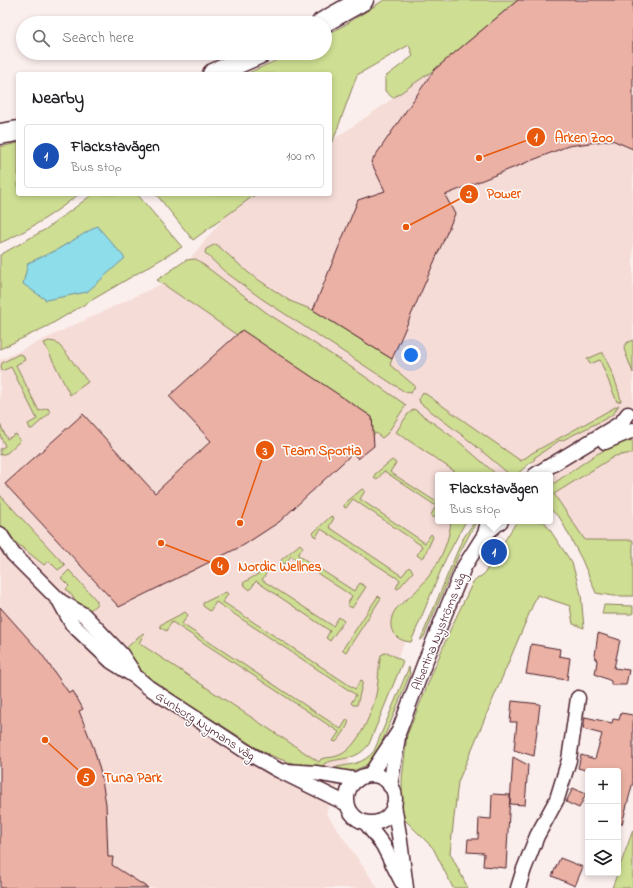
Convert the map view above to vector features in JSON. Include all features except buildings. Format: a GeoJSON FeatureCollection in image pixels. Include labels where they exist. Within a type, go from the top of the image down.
{"type":"FeatureCollection","features":[{"type":"Feature","properties":{"kind":"main road"},"geometry":{"type":"LineString","coordinates":[[332,17],[363,0]]}},
{"type":"Feature","properties":{"kind":"main road"},"geometry":{"type":"LineString","coordinates":[[218,72],[245,60]]}},
{"type":"Feature","properties":{"kind":"main road"},"geometry":{"type":"LineString","coordinates":[[0,134],[16,130]]}},
{"type":"Feature","properties":{"kind":"street"},"geometry":{"type":"LineString","coordinates":[[553,474],[586,452],[633,428],[630,424],[631,410]]}},
{"type":"Feature","properties":{"kind":"street"},"geometry":{"type":"LineString","coordinates":[[540,472],[622,423],[631,410]]}},
{"type":"Feature","properties":{"kind":"street","name":"Albertina Nyströms väg"},"geometry":{"type":"LineString","coordinates":[[390,786],[399,731],[425,662],[464,567],[487,528]]}},
{"type":"Feature","properties":{"kind":"street","name":"Gunborg Nymans väg"},"geometry":{"type":"LineString","coordinates":[[0,534],[14,554],[59,600],[84,615],[121,654],[136,677],[148,687],[250,754],[278,770],[347,804]]}},
{"type":"Feature","properties":{"kind":"street","name":"Gunborg Nymans väg"},"geometry":{"type":"LineString","coordinates":[[0,545],[14,554]]}},
{"type":"Feature","properties":{"kind":"street"},"geometry":{"type":"LineString","coordinates":[[518,888],[537,836],[559,793],[569,760],[578,698]]}},
{"type":"Feature","properties":{"kind":"street","name":"Albertina Nyströms väg"},"geometry":{"type":"LineString","coordinates":[[370,775],[399,731]]}},
{"type":"Feature","properties":{"kind":"street","name":"Gunborg Nymans väg"},"geometry":{"type":"LineString","coordinates":[[278,770],[316,773],[357,780]]}},
{"type":"Feature","properties":{"kind":"street"},"geometry":{"type":"LineString","coordinates":[[394,805],[386,818],[378,822],[366,823],[360,821],[352,815],[347,804],[347,797],[349,791],[357,780],[364,776],[370,775],[380,777],[387,781],[393,791],[405,888]]}},
{"type":"Feature","properties":{"kind":"street"},"geometry":{"type":"LineString","coordinates":[[366,823],[382,845],[405,888]]}},
{"type":"Feature","properties":{"kind":"shaded area"},"geometry":{"type":"Polygon","coordinates":[[[518,0],[633,0],[633,540],[585,540],[553,492],[553,472],[539,472],[532,461],[519,472],[435,472],[435,524],[462,524],[451,541],[326,813],[378,888],[0,888],[0,360],[174,278],[225,216],[253,196],[332,196],[332,141],[434,70],[518,0]]]}},
{"type":"Feature","properties":{"kind":"green space"},"geometry":{"type":"Polygon","coordinates":[[[384,0],[518,0],[434,70],[393,98],[385,91],[385,77],[413,56],[409,45],[357,75],[332,141],[332,72],[250,72],[277,60],[332,60],[332,32],[384,0]]]}},
{"type":"Feature","properties":{"kind":"green space"},"geometry":{"type":"Polygon","coordinates":[[[16,143],[16,196],[76,196],[41,221],[0,243],[0,147],[16,143]]]}},
{"type":"Feature","properties":{"kind":"green space"},"geometry":{"type":"Polygon","coordinates":[[[90,196],[139,196],[182,247],[48,326],[0,349],[0,255],[46,229],[90,196]],[[97,227],[55,251],[28,263],[124,259],[97,227]]]}},
{"type":"Feature","properties":{"kind":"green space"},"geometry":{"type":"Polygon","coordinates":[[[158,196],[253,196],[193,240],[158,196]]]}},
{"type":"Feature","properties":{"kind":"green space"},"geometry":{"type":"Polygon","coordinates":[[[216,244],[250,274],[290,301],[313,310],[392,359],[390,365],[415,386],[411,393],[405,392],[262,299],[224,271],[205,253],[206,249],[216,244]]]}},
{"type":"Feature","properties":{"kind":"green space"},"geometry":{"type":"Polygon","coordinates":[[[196,259],[267,313],[354,369],[406,405],[387,434],[382,438],[376,433],[373,435],[372,417],[242,331],[237,335],[157,280],[186,260],[196,259]]]}},
{"type":"Feature","properties":{"kind":"green space"},"geometry":{"type":"Polygon","coordinates":[[[633,340],[633,373],[624,347],[628,342],[633,340]]]}},
{"type":"Feature","properties":{"kind":"green space"},"geometry":{"type":"Polygon","coordinates":[[[49,341],[55,342],[62,348],[88,382],[70,395],[44,343],[49,341]]]}},
{"type":"Feature","properties":{"kind":"green space"},"geometry":{"type":"Polygon","coordinates":[[[603,353],[611,371],[621,401],[617,402],[600,360],[590,364],[587,359],[603,353]]]}},
{"type":"Feature","properties":{"kind":"green space"},"geometry":{"type":"Polygon","coordinates":[[[19,354],[23,355],[25,360],[16,365],[39,411],[48,408],[50,413],[32,429],[30,429],[28,424],[37,419],[11,367],[2,371],[1,366],[2,363],[19,354]]]}},
{"type":"Feature","properties":{"kind":"green space"},"geometry":{"type":"Polygon","coordinates":[[[423,392],[521,461],[532,453],[619,405],[613,414],[561,441],[560,440],[534,458],[535,459],[520,472],[506,472],[471,442],[420,403],[419,399],[423,392]]]}},
{"type":"Feature","properties":{"kind":"green space"},"geometry":{"type":"Polygon","coordinates":[[[414,409],[457,440],[494,472],[456,472],[396,432],[408,414],[414,409]]]}},
{"type":"Feature","properties":{"kind":"green space"},"geometry":{"type":"Polygon","coordinates":[[[0,424],[7,439],[16,434],[20,441],[7,453],[0,455],[0,449],[5,446],[0,435],[0,424]]]}},
{"type":"Feature","properties":{"kind":"green space"},"geometry":{"type":"Polygon","coordinates":[[[625,440],[633,441],[633,453],[615,456],[554,494],[585,540],[633,540],[633,596],[613,596],[596,593],[582,560],[560,518],[553,512],[553,484],[595,455],[625,440]]]}},
{"type":"Feature","properties":{"kind":"green space"},"geometry":{"type":"Polygon","coordinates":[[[392,460],[396,463],[390,472],[435,501],[435,505],[384,471],[377,480],[374,478],[375,474],[392,460]]]}},
{"type":"Feature","properties":{"kind":"green space"},"geometry":{"type":"Polygon","coordinates":[[[362,489],[365,491],[360,499],[425,543],[431,534],[432,535],[433,537],[424,557],[421,558],[417,555],[422,546],[353,499],[346,508],[344,507],[344,504],[362,489]]]}},
{"type":"Feature","properties":{"kind":"green space"},"geometry":{"type":"Polygon","coordinates":[[[0,495],[65,565],[58,570],[49,561],[44,565],[15,542],[0,525],[0,495]]]}},
{"type":"Feature","properties":{"kind":"green space"},"geometry":{"type":"Polygon","coordinates":[[[435,508],[434,518],[431,515],[435,508]]]}},
{"type":"Feature","properties":{"kind":"green space"},"geometry":{"type":"Polygon","coordinates":[[[331,516],[334,518],[329,527],[402,576],[409,567],[413,572],[398,589],[396,588],[400,580],[321,529],[316,537],[313,535],[313,533],[331,516]]]}},
{"type":"Feature","properties":{"kind":"green space"},"geometry":{"type":"Polygon","coordinates":[[[450,524],[464,524],[446,558],[411,642],[400,639],[393,633],[391,628],[394,612],[414,593],[434,569],[447,542],[450,524]]]}},
{"type":"Feature","properties":{"kind":"green space"},"geometry":{"type":"Polygon","coordinates":[[[473,524],[475,524],[458,556],[424,637],[420,641],[462,540],[473,524]]]}},
{"type":"Feature","properties":{"kind":"green space"},"geometry":{"type":"Polygon","coordinates":[[[515,524],[546,524],[572,563],[581,594],[584,628],[573,624],[570,606],[537,595],[458,782],[450,853],[468,888],[453,888],[433,848],[402,817],[402,779],[407,735],[450,630],[473,582],[484,574],[515,524]]]}},
{"type":"Feature","properties":{"kind":"green space"},"geometry":{"type":"Polygon","coordinates":[[[300,544],[303,547],[298,555],[354,591],[360,583],[366,587],[352,608],[347,605],[352,596],[291,556],[285,564],[281,562],[281,560],[300,544]]]}},
{"type":"Feature","properties":{"kind":"green space"},"geometry":{"type":"Polygon","coordinates":[[[69,570],[97,601],[97,604],[87,613],[66,589],[69,586],[61,578],[69,570]]]}},
{"type":"Feature","properties":{"kind":"green space"},"geometry":{"type":"Polygon","coordinates":[[[265,570],[268,571],[262,580],[333,626],[339,617],[344,621],[330,641],[326,638],[330,631],[256,581],[250,590],[244,585],[243,583],[265,570]]]}},
{"type":"Feature","properties":{"kind":"green space"},"geometry":{"type":"Polygon","coordinates":[[[226,592],[228,594],[223,602],[355,689],[361,680],[363,681],[357,705],[353,705],[351,703],[356,695],[216,602],[210,611],[203,606],[203,603],[226,592]]]}},
{"type":"Feature","properties":{"kind":"green space"},"geometry":{"type":"Polygon","coordinates":[[[378,596],[381,598],[346,652],[342,650],[378,596]]]}},
{"type":"Feature","properties":{"kind":"green space"},"geometry":{"type":"Polygon","coordinates":[[[604,605],[633,606],[633,614],[602,614],[604,605]]]}},
{"type":"Feature","properties":{"kind":"green space"},"geometry":{"type":"Polygon","coordinates":[[[185,612],[188,615],[182,624],[341,729],[347,719],[349,721],[346,729],[336,742],[333,741],[339,732],[172,622],[166,631],[160,627],[160,625],[185,612]]]}},
{"type":"Feature","properties":{"kind":"green space"},"geometry":{"type":"Polygon","coordinates":[[[143,633],[144,634],[139,643],[319,762],[321,759],[335,757],[345,752],[352,746],[364,728],[369,717],[378,685],[381,655],[387,652],[403,661],[369,744],[354,756],[325,763],[320,771],[287,762],[262,751],[156,683],[132,661],[124,650],[143,633]]]}},
{"type":"Feature","properties":{"kind":"green space"},"geometry":{"type":"Polygon","coordinates":[[[409,667],[410,674],[385,735],[374,757],[365,766],[357,769],[334,772],[337,767],[366,759],[374,751],[409,667]]]}},
{"type":"Feature","properties":{"kind":"green space"},"geometry":{"type":"Polygon","coordinates":[[[633,830],[633,888],[612,888],[616,876],[621,876],[621,863],[633,830]]]}},
{"type":"Feature","properties":{"kind":"water"},"geometry":{"type":"Polygon","coordinates":[[[97,226],[125,258],[87,292],[46,300],[23,284],[28,263],[55,251],[97,226]]]}},
{"type":"Feature","properties":{"kind":"place","name":"Arken Zoo"},"geometry":{"type":"Point","coordinates":[479,158]}},
{"type":"Feature","properties":{"kind":"place","name":"Power"},"geometry":{"type":"Point","coordinates":[406,227]}},
{"type":"Feature","properties":{"kind":"place","name":"Team Sportia"},"geometry":{"type":"Point","coordinates":[240,523]}},
{"type":"Feature","properties":{"kind":"place","name":"Nordic Wellnes"},"geometry":{"type":"Point","coordinates":[161,543]}},
{"type":"Feature","properties":{"kind":"place","name":"Flackstavägen"},"geometry":{"type":"Point","coordinates":[494,552]}},
{"type":"Feature","properties":{"kind":"place","name":"Tuna Park"},"geometry":{"type":"Point","coordinates":[45,740]}}]}
